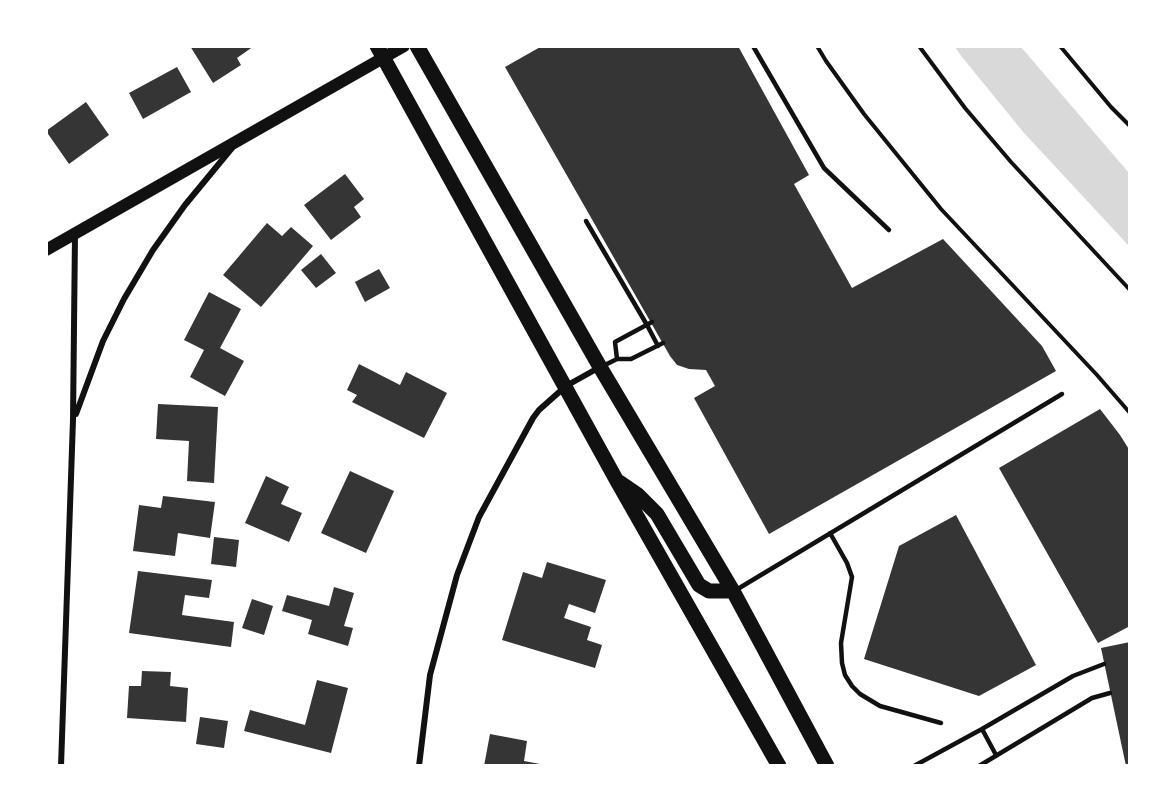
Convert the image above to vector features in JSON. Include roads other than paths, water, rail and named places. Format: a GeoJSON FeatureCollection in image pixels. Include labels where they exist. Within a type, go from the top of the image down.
{"type":"FeatureCollection","features":[{"type":"Feature","properties":{"kind":"main road"},"geometry":{"type":"LineString","coordinates":[[46,250],[236,142],[380,52],[404,46]]}},
{"type":"Feature","properties":{"kind":"main road"},"geometry":{"type":"LineString","coordinates":[[417,46],[600,367],[734,591],[827,765]]}},
{"type":"Feature","properties":{"kind":"main road"},"geometry":{"type":"LineString","coordinates":[[380,52],[617,481],[780,765]]}},
{"type":"Feature","properties":{"kind":"main road"},"geometry":{"type":"LineString","coordinates":[[617,481],[638,495],[657,514],[699,585],[709,591],[734,591]]}},
{"type":"Feature","properties":{"kind":"street"},"geometry":{"type":"LineString","coordinates":[[73,420],[103,341],[124,299],[153,250],[185,205],[236,142]]}},
{"type":"Feature","properties":{"kind":"street"},"geometry":{"type":"LineString","coordinates":[[61,765],[73,420],[75,234]]}},
{"type":"Feature","properties":{"kind":"street"},"geometry":{"type":"LineString","coordinates":[[419,765],[430,675],[457,575],[479,517],[532,418],[566,386],[600,367]]}},
{"type":"Feature","properties":{"kind":"lane"},"geometry":{"type":"LineString","coordinates":[[753,46],[824,168],[889,230]]}},
{"type":"Feature","properties":{"kind":"lane"},"geometry":{"type":"LineString","coordinates":[[586,221],[650,323],[660,344],[631,359],[617,359],[600,367]]}},
{"type":"Feature","properties":{"kind":"lane"},"geometry":{"type":"LineString","coordinates":[[617,359],[615,342],[650,323]]}},
{"type":"Feature","properties":{"kind":"lane"},"geometry":{"type":"LineString","coordinates":[[734,591],[1062,394]]}},
{"type":"Feature","properties":{"kind":"lane"},"geometry":{"type":"LineString","coordinates":[[830,533],[852,577],[841,643],[845,675],[860,694],[880,706],[940,723]]}},
{"type":"Feature","properties":{"kind":"lane"},"geometry":{"type":"LineString","coordinates":[[914,765],[1073,676],[1104,664]]}},
{"type":"Feature","properties":{"kind":"lane"},"geometry":{"type":"LineString","coordinates":[[979,765],[1092,698],[1110,693]]}},
{"type":"Feature","properties":{"kind":"lane"},"geometry":{"type":"LineString","coordinates":[[981,729],[996,755]]}}]}
